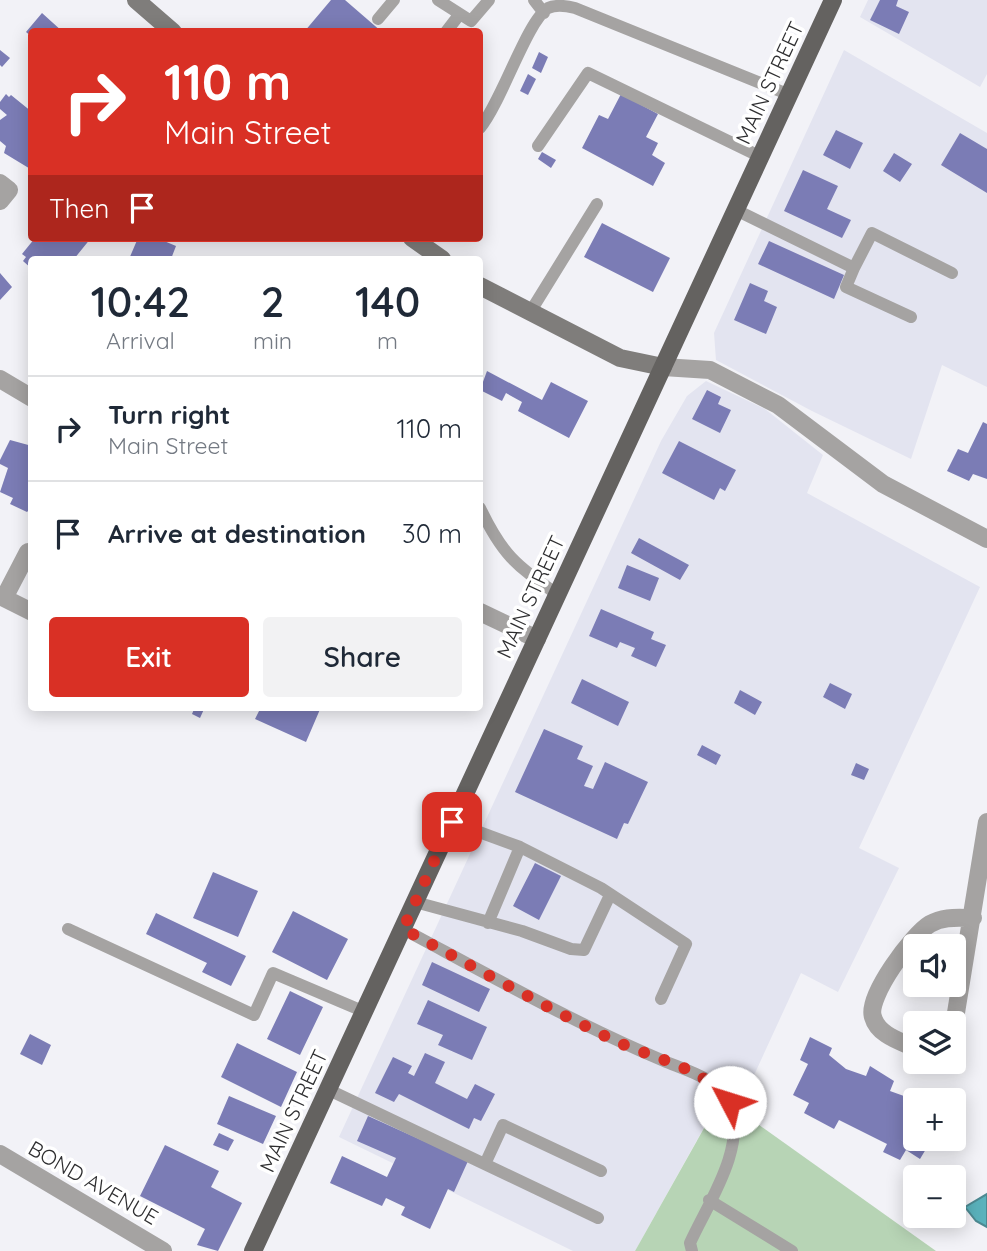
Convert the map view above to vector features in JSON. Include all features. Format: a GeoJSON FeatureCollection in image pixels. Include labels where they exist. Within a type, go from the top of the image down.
{"type":"FeatureCollection","features":[{"type":"Feature","properties":{"kind":"main road","name":"MAIN STREET"},"geometry":{"type":"LineString","coordinates":[[253,1251],[834,0]]}},
{"type":"Feature","properties":{"kind":"street"},"geometry":{"type":"LineString","coordinates":[[136,0],[168,28]]}},
{"type":"Feature","properties":{"kind":"street"},"geometry":{"type":"LineString","coordinates":[[0,183],[9,190],[0,201]]}},
{"type":"Feature","properties":{"kind":"street"},"geometry":{"type":"LineString","coordinates":[[418,242],[438,256]]}},
{"type":"Feature","properties":{"kind":"street"},"geometry":{"type":"LineString","coordinates":[[483,288],[529,314],[620,358],[663,367],[709,370],[779,405],[883,484],[987,539]]}},
{"type":"Feature","properties":{"kind":"street"},"geometry":{"type":"LineString","coordinates":[[0,379],[28,396]]}},
{"type":"Feature","properties":{"kind":"street"},"geometry":{"type":"LineString","coordinates":[[28,552],[4,598],[28,610]]}},
{"type":"Feature","properties":{"kind":"street"},"geometry":{"type":"LineString","coordinates":[[483,613],[537,639]]}},
{"type":"Feature","properties":{"kind":"street"},"geometry":{"type":"LineString","coordinates":[[956,1011],[987,822]]}},
{"type":"Feature","properties":{"kind":"street"},"geometry":{"type":"LineString","coordinates":[[903,1043],[888,1036],[872,1017],[872,1005],[878,989],[916,936],[930,924],[946,917],[972,918]]}},
{"type":"Feature","properties":{"kind":"street","name":"BOND AVENUE"},"geometry":{"type":"LineString","coordinates":[[0,1154],[163,1251]]}},
{"type":"Feature","properties":{"kind":"lane"},"geometry":{"type":"LineString","coordinates":[[378,19],[394,0]]}},
{"type":"Feature","properties":{"kind":"lane"},"geometry":{"type":"LineString","coordinates":[[438,0],[471,21],[489,0]]}},
{"type":"Feature","properties":{"kind":"lane"},"geometry":{"type":"LineString","coordinates":[[534,0],[544,13]]}},
{"type":"Feature","properties":{"kind":"lane"},"geometry":{"type":"LineString","coordinates":[[483,124],[497,104],[531,30],[544,13],[561,5],[575,8],[790,95]]}},
{"type":"Feature","properties":{"kind":"lane"},"geometry":{"type":"LineString","coordinates":[[449,28],[460,15]]}},
{"type":"Feature","properties":{"kind":"lane"},"geometry":{"type":"LineString","coordinates":[[538,146],[588,73],[761,158]]}},
{"type":"Feature","properties":{"kind":"lane"},"geometry":{"type":"LineString","coordinates":[[529,314],[597,204]]}},
{"type":"Feature","properties":{"kind":"lane"},"geometry":{"type":"LineString","coordinates":[[736,210],[854,268]]}},
{"type":"Feature","properties":{"kind":"lane"},"geometry":{"type":"LineString","coordinates":[[911,317],[846,288],[872,233],[952,273]]}},
{"type":"Feature","properties":{"kind":"lane"},"geometry":{"type":"LineString","coordinates":[[483,514],[498,546],[518,566],[558,595]]}},
{"type":"Feature","properties":{"kind":"lane"},"geometry":{"type":"LineString","coordinates":[[452,822],[520,847],[610,894],[686,944],[661,999]]}},
{"type":"Feature","properties":{"kind":"lane"},"geometry":{"type":"LineString","coordinates":[[488,923],[520,847]]}},
{"type":"Feature","properties":{"kind":"lane"},"geometry":{"type":"LineString","coordinates":[[415,902],[522,931],[571,949],[584,950],[610,894]]}},
{"type":"Feature","properties":{"kind":"lane"},"geometry":{"type":"LineString","coordinates":[[68,929],[254,1015],[273,973],[365,1012]]}},
{"type":"Feature","properties":{"kind":"lane"},"geometry":{"type":"LineString","coordinates":[[403,929],[614,1041],[695,1074],[721,1089],[730,1102],[734,1121],[733,1147],[690,1243],[692,1251]]}},
{"type":"Feature","properties":{"kind":"lane"},"geometry":{"type":"LineString","coordinates":[[329,1090],[598,1218]]}},
{"type":"Feature","properties":{"kind":"lane"},"geometry":{"type":"LineString","coordinates":[[485,1164],[503,1125],[601,1171]]}},
{"type":"Feature","properties":{"kind":"lane"},"geometry":{"type":"LineString","coordinates":[[709,1199],[792,1251]]}},
{"type":"Feature","properties":{"kind":"shaded area"},"geometry":{"type":"Polygon","coordinates":[[[868,0],[987,0],[987,74],[980,87],[860,17],[868,0]]]}},
{"type":"Feature","properties":{"kind":"shaded area"},"geometry":{"type":"Polygon","coordinates":[[[844,50],[987,133],[987,387],[942,365],[911,459],[716,360],[714,333],[844,50]]]}},
{"type":"Feature","properties":{"kind":"shaded area"},"geometry":{"type":"Polygon","coordinates":[[[706,381],[765,409],[823,455],[807,493],[980,587],[859,848],[899,868],[838,992],[801,973],[738,1110],[716,1106],[635,1251],[573,1251],[339,1137],[661,441],[687,396],[706,381]]]}},
{"type":"Feature","properties":{"kind":"green space"},"geometry":{"type":"Polygon","coordinates":[[[717,1105],[738,1110],[936,1251],[635,1251],[717,1105]]]}},
{"type":"Feature","properties":{"kind":"water"},"geometry":{"type":"Polygon","coordinates":[[[987,1194],[987,1227],[976,1221],[966,1206],[987,1194]]]}},
{"type":"Feature","properties":{"kind":"building"},"geometry":{"type":"Polygon","coordinates":[[[331,0],[345,0],[377,28],[307,28],[331,0]]]}},
{"type":"Feature","properties":{"kind":"building"},"geometry":{"type":"Polygon","coordinates":[[[880,0],[898,0],[896,6],[909,12],[899,34],[870,20],[880,0]]]}},
{"type":"Feature","properties":{"kind":"building"},"geometry":{"type":"Polygon","coordinates":[[[42,13],[59,28],[29,28],[42,13]]]}},
{"type":"Feature","properties":{"kind":"building"},"geometry":{"type":"Polygon","coordinates":[[[0,50],[10,58],[2,67],[0,65],[0,50]]]}},
{"type":"Feature","properties":{"kind":"building"},"geometry":{"type":"Polygon","coordinates":[[[539,52],[548,57],[541,73],[532,68],[539,52]]]}},
{"type":"Feature","properties":{"kind":"building"},"geometry":{"type":"Polygon","coordinates":[[[528,74],[536,79],[528,95],[520,91],[528,74]]]}},
{"type":"Feature","properties":{"kind":"building"},"geometry":{"type":"Polygon","coordinates":[[[6,94],[9,97],[11,95],[28,109],[28,168],[4,153],[6,146],[0,141],[0,120],[7,115],[0,109],[0,102],[6,94]]]}},
{"type":"Feature","properties":{"kind":"building"},"geometry":{"type":"Polygon","coordinates":[[[621,94],[658,114],[646,137],[658,143],[652,155],[665,163],[653,186],[582,148],[599,115],[608,119],[621,94]]]}},
{"type":"Feature","properties":{"kind":"building"},"geometry":{"type":"Polygon","coordinates":[[[836,130],[863,143],[850,169],[823,155],[836,130]]]}},
{"type":"Feature","properties":{"kind":"building"},"geometry":{"type":"Polygon","coordinates":[[[960,133],[987,149],[987,193],[941,165],[960,133]]]}},
{"type":"Feature","properties":{"kind":"building"},"geometry":{"type":"Polygon","coordinates":[[[542,152],[556,160],[551,168],[538,159],[542,152]]]}},
{"type":"Feature","properties":{"kind":"building"},"geometry":{"type":"Polygon","coordinates":[[[894,153],[912,164],[900,182],[883,171],[894,153]]]}},
{"type":"Feature","properties":{"kind":"building"},"geometry":{"type":"Polygon","coordinates":[[[803,170],[838,186],[827,209],[851,220],[842,238],[784,211],[803,170]]]}},
{"type":"Feature","properties":{"kind":"building"},"geometry":{"type":"Polygon","coordinates":[[[602,223],[670,258],[653,292],[584,257],[602,223]]]}},
{"type":"Feature","properties":{"kind":"building"},"geometry":{"type":"Polygon","coordinates":[[[769,241],[844,275],[834,299],[758,264],[769,241]]]}},
{"type":"Feature","properties":{"kind":"building"},"geometry":{"type":"Polygon","coordinates":[[[32,242],[88,242],[76,256],[28,256],[28,265],[23,261],[26,257],[22,254],[32,242]]]}},
{"type":"Feature","properties":{"kind":"building"},"geometry":{"type":"Polygon","coordinates":[[[136,242],[166,242],[176,246],[172,256],[130,256],[136,242]]]}},
{"type":"Feature","properties":{"kind":"building"},"geometry":{"type":"Polygon","coordinates":[[[0,273],[12,287],[0,300],[0,273]]]}},
{"type":"Feature","properties":{"kind":"building"},"geometry":{"type":"Polygon","coordinates":[[[750,283],[768,291],[764,301],[777,307],[766,334],[734,320],[750,283]]]}},
{"type":"Feature","properties":{"kind":"building"},"geometry":{"type":"Polygon","coordinates":[[[487,371],[542,400],[551,382],[588,401],[569,438],[518,411],[522,402],[506,393],[502,401],[483,392],[487,371]]]}},
{"type":"Feature","properties":{"kind":"building"},"geometry":{"type":"Polygon","coordinates":[[[707,390],[721,397],[718,404],[731,410],[720,433],[692,419],[707,390]]]}},
{"type":"Feature","properties":{"kind":"building"},"geometry":{"type":"Polygon","coordinates":[[[983,422],[987,424],[987,479],[973,474],[969,481],[947,471],[958,449],[968,453],[983,422]]]}},
{"type":"Feature","properties":{"kind":"building"},"geometry":{"type":"Polygon","coordinates":[[[10,440],[28,445],[27,512],[10,504],[13,498],[0,492],[8,468],[0,464],[10,440]]]}},
{"type":"Feature","properties":{"kind":"building"},"geometry":{"type":"Polygon","coordinates":[[[679,441],[736,470],[725,491],[720,488],[714,500],[662,473],[679,441]]]}},
{"type":"Feature","properties":{"kind":"building"},"geometry":{"type":"Polygon","coordinates":[[[639,538],[689,565],[680,580],[631,553],[639,538]]]}},
{"type":"Feature","properties":{"kind":"building"},"geometry":{"type":"Polygon","coordinates":[[[627,565],[659,578],[650,601],[618,588],[627,565]]]}},
{"type":"Feature","properties":{"kind":"building"},"geometry":{"type":"Polygon","coordinates":[[[601,609],[654,632],[651,639],[666,645],[656,667],[631,656],[635,648],[620,642],[617,648],[589,636],[601,609]]]}},
{"type":"Feature","properties":{"kind":"building"},"geometry":{"type":"Polygon","coordinates":[[[582,679],[629,702],[618,726],[571,703],[582,679]]]}},
{"type":"Feature","properties":{"kind":"building"},"geometry":{"type":"Polygon","coordinates":[[[830,683],[852,694],[845,709],[823,697],[830,683]]]}},
{"type":"Feature","properties":{"kind":"building"},"geometry":{"type":"Polygon","coordinates":[[[740,690],[762,702],[755,715],[734,703],[740,690]]]}},
{"type":"Feature","properties":{"kind":"building"},"geometry":{"type":"Polygon","coordinates":[[[193,711],[203,711],[200,718],[192,714],[193,711]]]}},
{"type":"Feature","properties":{"kind":"building"},"geometry":{"type":"Polygon","coordinates":[[[259,711],[319,711],[306,742],[255,719],[259,711]]]}},
{"type":"Feature","properties":{"kind":"building"},"geometry":{"type":"Polygon","coordinates":[[[544,729],[583,746],[577,759],[593,766],[584,786],[593,789],[605,762],[648,782],[628,824],[624,823],[617,839],[515,792],[544,729]]]}},
{"type":"Feature","properties":{"kind":"building"},"geometry":{"type":"Polygon","coordinates":[[[702,745],[721,755],[716,765],[697,755],[702,745]]]}},
{"type":"Feature","properties":{"kind":"building"},"geometry":{"type":"Polygon","coordinates":[[[856,763],[869,769],[864,780],[851,775],[856,763]]]}},
{"type":"Feature","properties":{"kind":"building"},"geometry":{"type":"Polygon","coordinates":[[[535,863],[561,876],[539,920],[513,906],[535,863]]]}},
{"type":"Feature","properties":{"kind":"building"},"geometry":{"type":"Polygon","coordinates":[[[213,872],[258,891],[238,937],[193,918],[213,872]]]}},
{"type":"Feature","properties":{"kind":"building"},"geometry":{"type":"Polygon","coordinates":[[[293,911],[348,939],[327,980],[272,952],[293,911]]]}},
{"type":"Feature","properties":{"kind":"building"},"geometry":{"type":"Polygon","coordinates":[[[156,913],[246,956],[231,986],[202,972],[207,963],[146,934],[156,913]]]}},
{"type":"Feature","properties":{"kind":"building"},"geometry":{"type":"Polygon","coordinates":[[[432,962],[490,989],[479,1012],[422,985],[432,962]]]}},
{"type":"Feature","properties":{"kind":"building"},"geometry":{"type":"Polygon","coordinates":[[[290,991],[323,1007],[300,1055],[267,1039],[290,991]]]}},
{"type":"Feature","properties":{"kind":"building"},"geometry":{"type":"Polygon","coordinates":[[[428,1000],[487,1027],[472,1060],[438,1045],[443,1035],[417,1024],[428,1000]]]}},
{"type":"Feature","properties":{"kind":"building"},"geometry":{"type":"Polygon","coordinates":[[[30,1034],[51,1045],[42,1065],[20,1054],[30,1034]]]}},
{"type":"Feature","properties":{"kind":"building"},"geometry":{"type":"Polygon","coordinates":[[[810,1037],[832,1048],[829,1055],[846,1069],[866,1076],[870,1066],[894,1081],[890,1091],[903,1096],[903,1151],[905,1151],[900,1160],[883,1152],[887,1144],[839,1120],[834,1129],[804,1113],[809,1103],[793,1095],[808,1064],[800,1060],[810,1037]]]}},
{"type":"Feature","properties":{"kind":"building"},"geometry":{"type":"Polygon","coordinates":[[[237,1043],[297,1072],[281,1107],[221,1077],[237,1043]]]}},
{"type":"Feature","properties":{"kind":"building"},"geometry":{"type":"Polygon","coordinates":[[[425,1053],[445,1062],[435,1083],[467,1099],[475,1084],[495,1094],[481,1121],[474,1118],[469,1129],[399,1094],[394,1102],[375,1093],[393,1057],[412,1066],[408,1073],[414,1076],[425,1053]]]}},
{"type":"Feature","properties":{"kind":"building"},"geometry":{"type":"Polygon","coordinates":[[[229,1096],[276,1116],[263,1144],[217,1124],[229,1096]]]}},
{"type":"Feature","properties":{"kind":"building"},"geometry":{"type":"Polygon","coordinates":[[[368,1116],[468,1161],[454,1192],[448,1189],[430,1229],[401,1215],[405,1207],[386,1198],[382,1206],[330,1183],[342,1156],[387,1177],[396,1158],[357,1141],[368,1116]]]}},
{"type":"Feature","properties":{"kind":"building"},"geometry":{"type":"Polygon","coordinates":[[[219,1133],[234,1140],[228,1151],[213,1145],[219,1133]]]}},
{"type":"Feature","properties":{"kind":"building"},"geometry":{"type":"Polygon","coordinates":[[[165,1145],[219,1171],[211,1187],[242,1203],[218,1251],[197,1245],[205,1229],[140,1196],[165,1145]]]}},
{"type":"Feature","properties":{"kind":"building"},"geometry":{"type":"Polygon","coordinates":[[[908,1151],[925,1151],[920,1159],[908,1151]]]}},
{"type":"Feature","properties":{"kind":"route"},"geometry":{"type":"LineString","coordinates":[[452,822],[403,929],[614,1041],[695,1074],[721,1089],[730,1102]]}}]}
